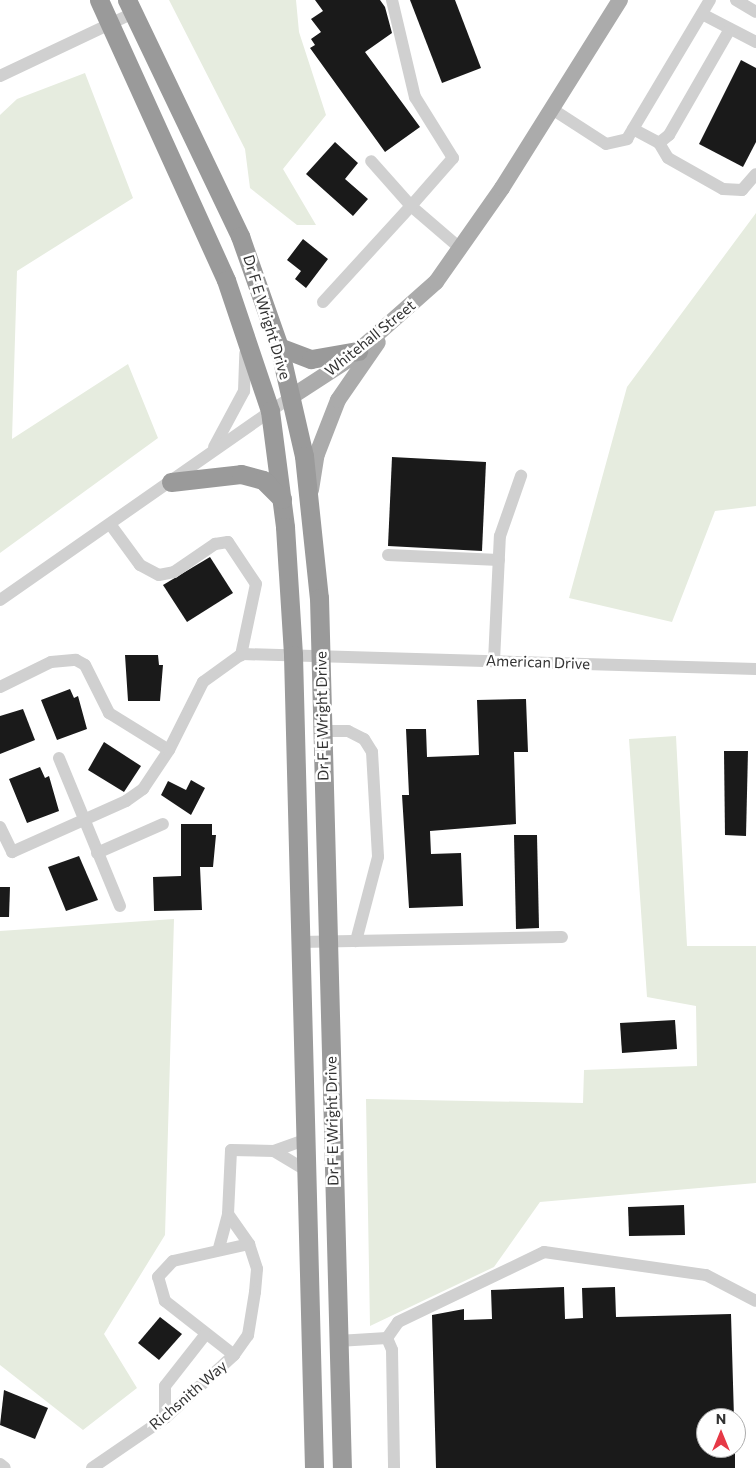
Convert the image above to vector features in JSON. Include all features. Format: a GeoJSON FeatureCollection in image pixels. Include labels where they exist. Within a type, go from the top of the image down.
{"type":"FeatureCollection","features":[{"type":"Feature","properties":{"kind":"highway"},"geometry":{"type":"LineString","coordinates":[[99,0],[226,280],[270,411],[282,499],[293,654],[304,1140],[314,1468]]}},
{"type":"Feature","properties":{"kind":"highway","name":"Dr F E Wright Drive"},"geometry":{"type":"LineString","coordinates":[[130,6],[222,192],[279,347],[291,397],[310,497],[320,656],[342,1468]]}},
{"type":"Feature","properties":{"kind":"highway"},"geometry":{"type":"LineString","coordinates":[[279,347],[311,359],[358,352]]}},
{"type":"Feature","properties":{"kind":"highway"},"geometry":{"type":"LineString","coordinates":[[171,482],[241,474],[263,480],[282,499]]}},
{"type":"Feature","properties":{"kind":"highway"},"geometry":{"type":"LineString","coordinates":[[304,1140],[324,1156],[326,1208],[335,1222]]}},
{"type":"Feature","properties":{"kind":"main road","name":"Whitehall Street"},"geometry":{"type":"LineString","coordinates":[[291,397],[358,352],[387,328],[436,282],[461,249],[620,0]]}},
{"type":"Feature","properties":{"kind":"main road"},"geometry":{"type":"LineString","coordinates":[[310,497],[317,454],[338,400],[387,328]]}},
{"type":"Feature","properties":{"kind":"street"},"geometry":{"type":"LineString","coordinates":[[323,302],[453,158],[415,97],[392,0]]}},
{"type":"Feature","properties":{"kind":"street"},"geometry":{"type":"LineString","coordinates":[[552,109],[606,144],[619,144],[633,129],[710,0]]}},
{"type":"Feature","properties":{"kind":"street"},"geometry":{"type":"LineString","coordinates":[[736,0],[756,12]]}},
{"type":"Feature","properties":{"kind":"street"},"geometry":{"type":"LineString","coordinates":[[0,76],[110,22],[130,6]]}},
{"type":"Feature","properties":{"kind":"street"},"geometry":{"type":"LineString","coordinates":[[702,14],[756,42]]}},
{"type":"Feature","properties":{"kind":"street"},"geometry":{"type":"LineString","coordinates":[[659,143],[669,135],[730,29]]}},
{"type":"Feature","properties":{"kind":"street"},"geometry":{"type":"LineString","coordinates":[[633,129],[659,143],[668,158],[723,189],[742,190],[756,174]]}},
{"type":"Feature","properties":{"kind":"street"},"geometry":{"type":"LineString","coordinates":[[371,161],[410,206],[461,249]]}},
{"type":"Feature","properties":{"kind":"street"},"geometry":{"type":"LineString","coordinates":[[207,456],[244,391],[244,335]]}},
{"type":"Feature","properties":{"kind":"street","name":"Whitehall Street"},"geometry":{"type":"LineString","coordinates":[[0,600],[291,397]]}},
{"type":"Feature","properties":{"kind":"street"},"geometry":{"type":"LineString","coordinates":[[494,661],[500,536],[521,476]]}},
{"type":"Feature","properties":{"kind":"street"},"geometry":{"type":"LineString","coordinates":[[0,827],[12,852],[84,820],[143,789],[169,750],[202,682],[240,655],[256,584],[228,542],[215,544],[174,572],[159,575],[140,565],[110,524]]}},
{"type":"Feature","properties":{"kind":"street"},"geometry":{"type":"LineString","coordinates":[[388,555],[499,560]]}},
{"type":"Feature","properties":{"kind":"street","name":"American Drive"},"geometry":{"type":"LineString","coordinates":[[240,655],[293,654],[756,669]]}},
{"type":"Feature","properties":{"kind":"street"},"geometry":{"type":"LineString","coordinates":[[0,687],[51,662],[76,660],[85,665],[109,713],[169,750]]}},
{"type":"Feature","properties":{"kind":"street"},"geometry":{"type":"LineString","coordinates":[[322,731],[348,731],[364,739],[372,752],[378,857],[356,941]]}},
{"type":"Feature","properties":{"kind":"street"},"geometry":{"type":"LineString","coordinates":[[59,758],[120,906]]}},
{"type":"Feature","properties":{"kind":"street"},"geometry":{"type":"LineString","coordinates":[[97,853],[162,824]]}},
{"type":"Feature","properties":{"kind":"street"},"geometry":{"type":"LineString","coordinates":[[300,942],[562,937]]}},
{"type":"Feature","properties":{"kind":"street"},"geometry":{"type":"LineString","coordinates":[[218,1248],[228,1214],[231,1150],[274,1151],[304,1140]]}},
{"type":"Feature","properties":{"kind":"street"},"geometry":{"type":"LineString","coordinates":[[274,1151],[306,1170]]}},
{"type":"Feature","properties":{"kind":"street","name":"Richsnith Way"},"geometry":{"type":"LineString","coordinates":[[92,1468],[165,1418],[234,1355],[248,1335],[257,1269],[249,1244],[228,1214]]}},
{"type":"Feature","properties":{"kind":"street","name":"Richsnith Way"},"geometry":{"type":"LineString","coordinates":[[234,1355],[205,1335],[165,1301],[158,1277],[173,1261],[218,1248],[249,1244]]}},
{"type":"Feature","properties":{"kind":"street"},"geometry":{"type":"LineString","coordinates":[[387,1338],[398,1322],[544,1252],[706,1275],[756,1301]]}},
{"type":"Feature","properties":{"kind":"street"},"geometry":{"type":"LineString","coordinates":[[165,1418],[164,1386],[205,1335]]}},
{"type":"Feature","properties":{"kind":"street"},"geometry":{"type":"LineString","coordinates":[[338,1341],[387,1338]]}},
{"type":"Feature","properties":{"kind":"street"},"geometry":{"type":"LineString","coordinates":[[387,1338],[392,1350],[394,1468]]}},
{"type":"Feature","properties":{"kind":"street"},"geometry":{"type":"LineString","coordinates":[[0,1464],[5,1468]]}},
{"type":"Feature","properties":{"kind":"shaded area"},"geometry":{"type":"Polygon","coordinates":[[[169,0],[296,0],[299,32],[326,115],[283,169],[316,225],[297,225],[250,188],[245,149],[169,0]]]}},
{"type":"Feature","properties":{"kind":"shaded area"},"geometry":{"type":"Polygon","coordinates":[[[85,73],[133,198],[17,271],[12,439],[128,364],[158,438],[0,553],[0,115],[17,99],[85,73]]]}},
{"type":"Feature","properties":{"kind":"shaded area"},"geometry":{"type":"Polygon","coordinates":[[[756,213],[756,506],[715,511],[672,622],[569,598],[627,387],[756,213]]]}},
{"type":"Feature","properties":{"kind":"shaded area"},"geometry":{"type":"Polygon","coordinates":[[[676,736],[687,946],[756,946],[756,1183],[540,1202],[494,1267],[370,1326],[366,1099],[583,1103],[584,1070],[697,1066],[696,1006],[647,997],[629,739],[676,736]]]}},
{"type":"Feature","properties":{"kind":"shaded area"},"geometry":{"type":"Polygon","coordinates":[[[174,919],[165,1235],[104,1334],[137,1388],[83,1430],[0,1365],[0,931],[174,919]]]}},
{"type":"Feature","properties":{"kind":"building"},"geometry":{"type":"Polygon","coordinates":[[[315,0],[380,0],[385,7],[392,33],[365,52],[420,127],[385,152],[310,48],[315,45],[311,39],[321,32],[311,19],[323,11],[315,0]]]}},
{"type":"Feature","properties":{"kind":"building"},"geometry":{"type":"Polygon","coordinates":[[[410,0],[455,0],[481,68],[442,83],[410,0]]]}},
{"type":"Feature","properties":{"kind":"building"},"geometry":{"type":"Polygon","coordinates":[[[741,60],[756,68],[756,142],[743,167],[699,144],[741,60]]]}},
{"type":"Feature","properties":{"kind":"building"},"geometry":{"type":"Polygon","coordinates":[[[335,142],[358,163],[345,179],[368,199],[353,216],[306,174],[335,142]]]}},
{"type":"Feature","properties":{"kind":"building"},"geometry":{"type":"Polygon","coordinates":[[[303,239],[328,259],[306,288],[295,279],[301,271],[287,260],[303,239]]]}},
{"type":"Feature","properties":{"kind":"building"},"geometry":{"type":"Polygon","coordinates":[[[392,457],[486,462],[482,551],[388,546],[392,457]]]}},
{"type":"Feature","properties":{"kind":"building"},"geometry":{"type":"Polygon","coordinates":[[[210,557],[233,593],[187,622],[163,585],[210,557]]]}},
{"type":"Feature","properties":{"kind":"building"},"geometry":{"type":"Polygon","coordinates":[[[125,655],[158,655],[159,665],[163,665],[160,701],[128,701],[125,655]]]}},
{"type":"Feature","properties":{"kind":"building"},"geometry":{"type":"Polygon","coordinates":[[[70,689],[74,698],[78,696],[87,729],[57,740],[41,700],[70,689]]]}},
{"type":"Feature","properties":{"kind":"building"},"geometry":{"type":"Polygon","coordinates":[[[526,699],[528,752],[514,752],[516,824],[430,831],[431,854],[461,853],[463,906],[409,908],[402,795],[409,795],[406,729],[426,729],[427,757],[479,755],[477,700],[526,699]]]}},
{"type":"Feature","properties":{"kind":"building"},"geometry":{"type":"Polygon","coordinates":[[[23,709],[35,740],[0,754],[0,716],[23,709]]]}},
{"type":"Feature","properties":{"kind":"building"},"geometry":{"type":"Polygon","coordinates":[[[104,742],[141,766],[124,792],[88,770],[104,742]]]}},
{"type":"Feature","properties":{"kind":"building"},"geometry":{"type":"Polygon","coordinates":[[[724,751],[748,751],[746,836],[725,835],[724,751]]]}},
{"type":"Feature","properties":{"kind":"building"},"geometry":{"type":"Polygon","coordinates":[[[40,767],[45,778],[49,776],[59,811],[27,823],[9,779],[40,767]]]}},
{"type":"Feature","properties":{"kind":"building"},"geometry":{"type":"Polygon","coordinates":[[[191,780],[205,788],[191,815],[161,795],[168,781],[186,790],[191,780]]]}},
{"type":"Feature","properties":{"kind":"building"},"geometry":{"type":"Polygon","coordinates":[[[181,824],[212,824],[212,835],[216,835],[213,867],[200,867],[202,910],[154,911],[153,877],[181,876],[181,824]]]}},
{"type":"Feature","properties":{"kind":"building"},"geometry":{"type":"Polygon","coordinates":[[[514,835],[537,835],[539,928],[516,929],[514,835]]]}},
{"type":"Feature","properties":{"kind":"building"},"geometry":{"type":"Polygon","coordinates":[[[79,856],[98,900],[66,911],[48,867],[79,856]]]}},
{"type":"Feature","properties":{"kind":"building"},"geometry":{"type":"Polygon","coordinates":[[[0,887],[10,887],[9,917],[0,917],[0,887]]]}},
{"type":"Feature","properties":{"kind":"building"},"geometry":{"type":"Polygon","coordinates":[[[675,1020],[677,1049],[622,1053],[620,1023],[675,1020]]]}},
{"type":"Feature","properties":{"kind":"building"},"geometry":{"type":"Polygon","coordinates":[[[684,1205],[685,1235],[629,1236],[628,1207],[684,1205]]]}},
{"type":"Feature","properties":{"kind":"building"},"geometry":{"type":"Polygon","coordinates":[[[564,1287],[565,1319],[583,1318],[582,1288],[615,1287],[616,1317],[731,1314],[734,1408],[696,1408],[696,1458],[735,1458],[735,1468],[436,1468],[432,1315],[464,1309],[464,1320],[492,1319],[491,1290],[564,1287]]]}},
{"type":"Feature","properties":{"kind":"building"},"geometry":{"type":"Polygon","coordinates":[[[160,1317],[182,1334],[159,1360],[138,1343],[160,1317]]]}},
{"type":"Feature","properties":{"kind":"building"},"geometry":{"type":"Polygon","coordinates":[[[4,1390],[48,1408],[35,1439],[0,1425],[4,1390]]]}}]}
